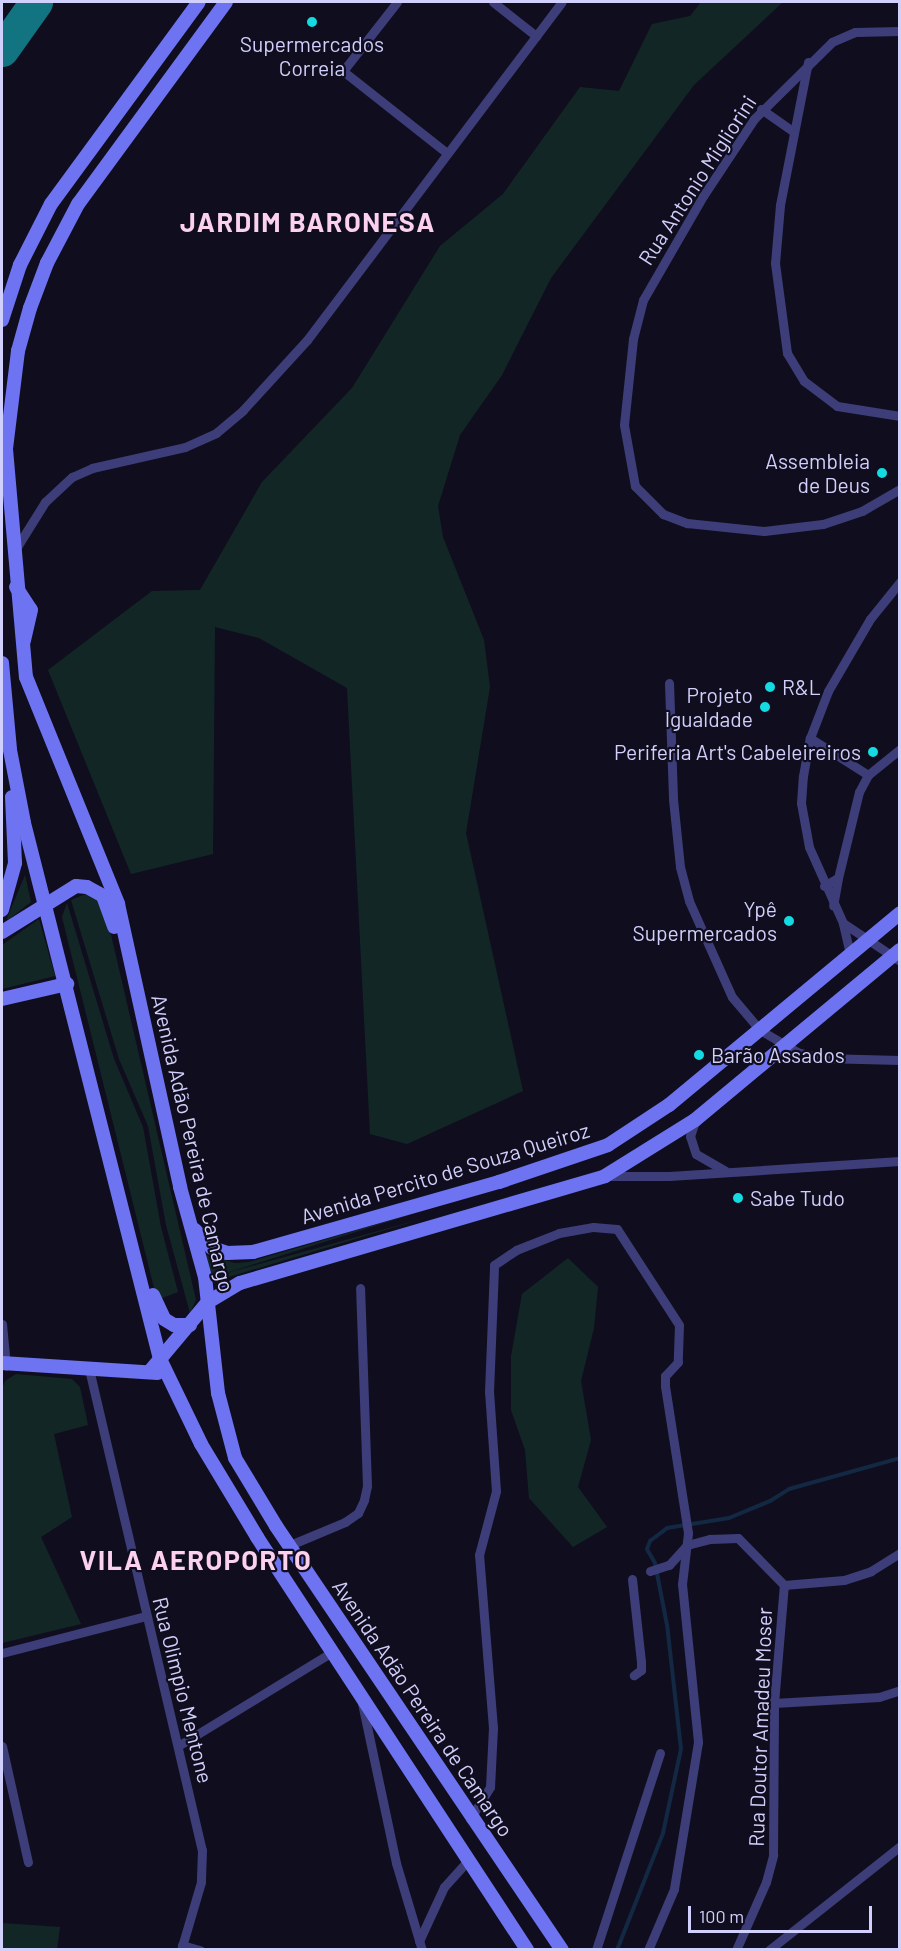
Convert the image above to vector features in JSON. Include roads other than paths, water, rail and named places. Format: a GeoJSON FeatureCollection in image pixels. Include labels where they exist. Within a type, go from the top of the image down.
{"type":"FeatureCollection","features":[{"type":"Feature","properties":{"kind":"main road"},"geometry":{"type":"LineString","coordinates":[[2,320],[20,265],[51,204],[199,2]]}},
{"type":"Feature","properties":{"kind":"main road","name":"Avenida Adão Pereira de Camargo"},"geometry":{"type":"LineString","coordinates":[[226,2],[78,204],[46,263],[18,351],[8,410],[10,523],[26,677],[118,903],[189,1221],[206,1277],[211,1331],[226,1433],[245,1477],[470,1819],[562,1950]]}},
{"type":"Feature","properties":{"kind":"main road"},"geometry":{"type":"LineString","coordinates":[[2,663],[10,750],[15,863],[2,910]]}},
{"type":"Feature","properties":{"kind":"main road","name":"Avenida Adão Pereira de Camargo"},"geometry":{"type":"LineString","coordinates":[[10,750],[24,824],[67,984],[160,1359],[234,1500],[527,1950]]}},
{"type":"Feature","properties":{"kind":"main road"},"geometry":{"type":"LineString","coordinates":[[2,932],[65,890],[87,887],[97,890],[108,904],[137,1018],[152,1057]]}},
{"type":"Feature","properties":{"kind":"main road"},"geometry":{"type":"LineString","coordinates":[[54,933],[55,910],[65,890]]}},
{"type":"Feature","properties":{"kind":"main road","name":"Avenida Percito de Souza Queiroz"},"geometry":{"type":"LineString","coordinates":[[189,1221],[212,1248],[227,1253],[253,1252],[575,1159],[638,1127],[760,1030],[900,913]]}},
{"type":"Feature","properties":{"kind":"main road"},"geometry":{"type":"LineString","coordinates":[[150,1371],[208,1302],[236,1285],[605,1176],[695,1120],[783,1046],[897,956]]}},
{"type":"Feature","properties":{"kind":"main road"},"geometry":{"type":"LineString","coordinates":[[2,999],[67,984]]}},
{"type":"Feature","properties":{"kind":"main road"},"geometry":{"type":"LineString","coordinates":[[74,1014],[99,1075],[157,1311],[174,1325],[190,1325]]}},
{"type":"Feature","properties":{"kind":"main road"},"geometry":{"type":"LineString","coordinates":[[211,1331],[220,1305],[236,1285]]}},
{"type":"Feature","properties":{"kind":"main road"},"geometry":{"type":"LineString","coordinates":[[4,1366],[150,1371],[172,1382]]}},
{"type":"Feature","properties":{"kind":"street"},"geometry":{"type":"LineString","coordinates":[[397,2],[343,71],[447,153]]}},
{"type":"Feature","properties":{"kind":"street"},"geometry":{"type":"LineString","coordinates":[[493,2],[536,36]]}},
{"type":"Feature","properties":{"kind":"street"},"geometry":{"type":"LineString","coordinates":[[12,553],[29,531],[45,502],[72,477],[92,468],[185,447],[216,433],[243,410],[307,340],[562,2]]}},
{"type":"Feature","properties":{"kind":"street"},"geometry":{"type":"LineString","coordinates":[[895,31],[900,38]]}},
{"type":"Feature","properties":{"kind":"street","name":"Rua Antonio Migliorini"},"geometry":{"type":"LineString","coordinates":[[895,31],[855,32],[832,42],[808,62],[761,109],[703,196],[649,287],[633,339],[624,425],[630,475],[652,506],[687,523],[764,531],[823,524],[862,511],[900,489]]}},
{"type":"Feature","properties":{"kind":"street"},"geometry":{"type":"LineString","coordinates":[[808,62],[780,205],[775,262],[787,352],[804,381],[837,406],[900,416]]}},
{"type":"Feature","properties":{"kind":"street"},"geometry":{"type":"LineString","coordinates":[[761,109],[794,132]]}},
{"type":"Feature","properties":{"kind":"street"},"geometry":{"type":"LineString","coordinates":[[10,523],[29,531]]}},
{"type":"Feature","properties":{"kind":"street"},"geometry":{"type":"LineString","coordinates":[[850,954],[843,924],[824,886],[809,847],[801,803],[810,738],[828,691],[849,650],[900,582]]}},
{"type":"Feature","properties":{"kind":"street"},"geometry":{"type":"LineString","coordinates":[[669,683],[673,799],[680,867],[689,902],[712,960],[747,1018],[783,1046],[821,1058],[900,1060]]}},
{"type":"Feature","properties":{"kind":"street"},"geometry":{"type":"LineString","coordinates":[[810,738],[868,775]]}},
{"type":"Feature","properties":{"kind":"street"},"geometry":{"type":"LineString","coordinates":[[833,906],[853,809],[868,775],[900,749]]}},
{"type":"Feature","properties":{"kind":"street"},"geometry":{"type":"LineString","coordinates":[[824,886],[838,878]]}},
{"type":"Feature","properties":{"kind":"street"},"geometry":{"type":"LineString","coordinates":[[843,924],[897,956]]}},
{"type":"Feature","properties":{"kind":"street"},"geometry":{"type":"LineString","coordinates":[[745,1042],[747,1018]]}},
{"type":"Feature","properties":{"kind":"street"},"geometry":{"type":"LineString","coordinates":[[695,1120],[690,1136],[696,1154],[728,1172]]}},
{"type":"Feature","properties":{"kind":"street"},"geometry":{"type":"LineString","coordinates":[[605,1176],[728,1172],[900,1161]]}},
{"type":"Feature","properties":{"kind":"street"},"geometry":{"type":"LineString","coordinates":[[470,1819],[490,1787],[493,1728],[479,1554],[496,1491],[489,1392],[494,1266],[516,1250],[559,1233],[592,1227],[617,1229],[679,1325],[678,1362],[666,1376],[665,1386],[687,1533],[682,1584],[696,1709],[695,1770],[674,1889],[648,1950]]}},
{"type":"Feature","properties":{"kind":"street"},"geometry":{"type":"LineString","coordinates":[[290,1545],[345,1522],[358,1513],[364,1500],[367,1486],[360,1288]]}},
{"type":"Feature","properties":{"kind":"street"},"geometry":{"type":"LineString","coordinates":[[2,1324],[4,1366]]}},
{"type":"Feature","properties":{"kind":"street","name":"Rua Olimpio Mentone"},"geometry":{"type":"LineString","coordinates":[[89,1369],[178,1746],[203,1866],[182,1947]]}},
{"type":"Feature","properties":{"kind":"street"},"geometry":{"type":"LineString","coordinates":[[650,1572],[669,1565],[687,1545],[738,1538],[784,1585]]}},
{"type":"Feature","properties":{"kind":"street","name":"Rua Doutor Amadeu Moser"},"geometry":{"type":"LineString","coordinates":[[738,1947],[766,1882],[773,1855],[774,1703],[784,1585],[844,1580],[871,1571],[900,1553]]}},
{"type":"Feature","properties":{"kind":"street"},"geometry":{"type":"LineString","coordinates":[[632,1580],[641,1662],[640,1670],[634,1675]]}},
{"type":"Feature","properties":{"kind":"street"},"geometry":{"type":"LineString","coordinates":[[2,1653],[146,1616]]}},
{"type":"Feature","properties":{"kind":"street"},"geometry":{"type":"LineString","coordinates":[[178,1746],[332,1652]]}},
{"type":"Feature","properties":{"kind":"street"},"geometry":{"type":"LineString","coordinates":[[774,1703],[879,1697],[900,1690]]}},
{"type":"Feature","properties":{"kind":"street"},"geometry":{"type":"LineString","coordinates":[[361,1695],[396,1863],[419,1947]]}},
{"type":"Feature","properties":{"kind":"street"},"geometry":{"type":"LineString","coordinates":[[372,1753],[382,1741],[393,1745]]}},
{"type":"Feature","properties":{"kind":"street"},"geometry":{"type":"LineString","coordinates":[[2,1746],[28,1862]]}},
{"type":"Feature","properties":{"kind":"street"},"geometry":{"type":"LineString","coordinates":[[596,1950],[635,1838],[660,1753]]}},
{"type":"Feature","properties":{"kind":"street"},"geometry":{"type":"LineString","coordinates":[[769,1950],[900,1845]]}},
{"type":"Feature","properties":{"kind":"street"},"geometry":{"type":"LineString","coordinates":[[419,1947],[444,1887],[468,1860]]}},
{"type":"Feature","properties":{"kind":"street"},"geometry":{"type":"LineString","coordinates":[[182,1947],[200,1950]]}},
{"type":"Feature","properties":{"kind":"waterway"},"geometry":{"type":"LineString","coordinates":[[617,1950],[663,1833],[681,1749],[667,1625],[655,1563],[647,1549],[650,1541],[667,1528],[729,1518],[770,1501],[789,1489],[900,1458]]}},
{"type":"Feature","properties":{"kind":"place","name":"Supermercados Correia"},"geometry":{"type":"Point","coordinates":[312,22]}},
{"type":"Feature","properties":{"kind":"place","name":"Assembleia de Deus"},"geometry":{"type":"Point","coordinates":[882,473]}},
{"type":"Feature","properties":{"kind":"place","name":"R&L"},"geometry":{"type":"Point","coordinates":[770,687]}},
{"type":"Feature","properties":{"kind":"place","name":"Projeto Igualdade"},"geometry":{"type":"Point","coordinates":[765,707]}},
{"type":"Feature","properties":{"kind":"place","name":"Periferia Art's Cabeleireiros"},"geometry":{"type":"Point","coordinates":[873,752]}},
{"type":"Feature","properties":{"kind":"place","name":"Ypê Supermercados"},"geometry":{"type":"Point","coordinates":[789,921]}},
{"type":"Feature","properties":{"kind":"place","name":"Barão Assados"},"geometry":{"type":"Point","coordinates":[699,1055]}},
{"type":"Feature","properties":{"kind":"place","name":"Sabe Tudo"},"geometry":{"type":"Point","coordinates":[738,1198]}},
{"type":"Feature","properties":{"kind":"district","name":"JARDIM BARONESA"},"geometry":{"type":"Point","coordinates":[308,222]}},
{"type":"Feature","properties":{"kind":"district","name":"VILA AEROPORTO"},"geometry":{"type":"Point","coordinates":[196,1560]}}]}
